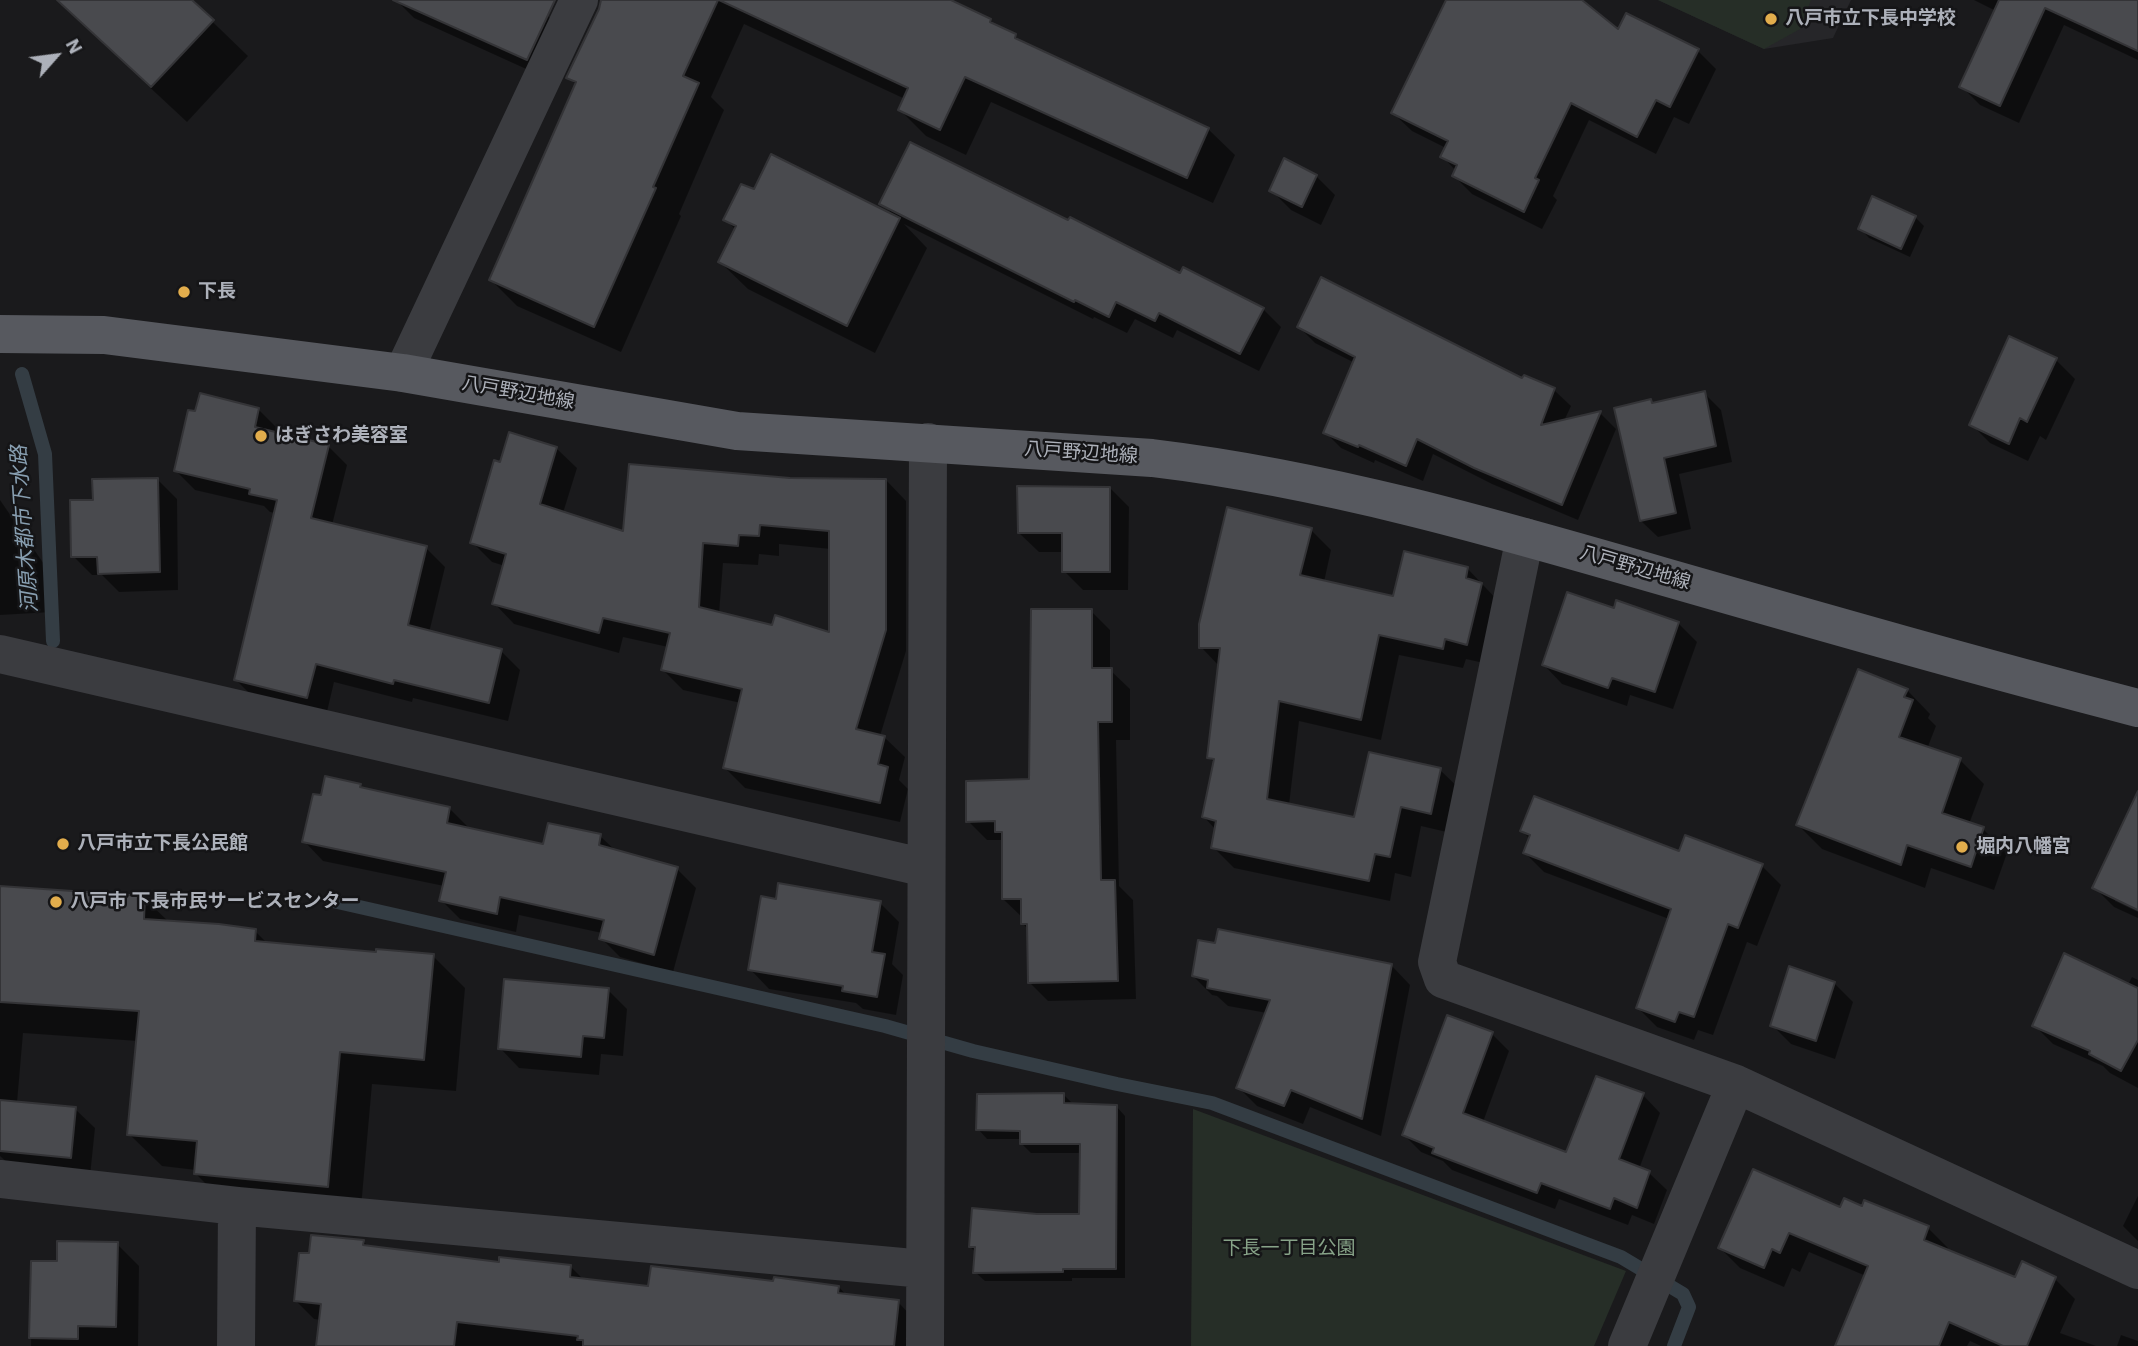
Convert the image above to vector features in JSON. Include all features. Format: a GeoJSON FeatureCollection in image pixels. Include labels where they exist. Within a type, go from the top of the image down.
{"type":"FeatureCollection","features":[{"type":"Feature","properties":{"kind":"main road","name":"八戸野辺地線"},"geometry":{"type":"LineString","coordinates":[[0,334],[104,335],[403,373],[737,431],[1152,458],[1219,466],[1388,501],[1525,537],[1970,665],[2138,708]]}},
{"type":"Feature","properties":{"kind":"street"},"geometry":{"type":"LineString","coordinates":[[403,373],[579,0]]}},
{"type":"Feature","properties":{"kind":"street"},"geometry":{"type":"LineString","coordinates":[[925,1346],[928,442]]}},
{"type":"Feature","properties":{"kind":"street"},"geometry":{"type":"LineString","coordinates":[[1525,537],[1437,962],[1443,979],[1736,1084],[2138,1270]]}},
{"type":"Feature","properties":{"kind":"street"},"geometry":{"type":"LineString","coordinates":[[0,654],[926,869]]}},
{"type":"Feature","properties":{"kind":"street"},"geometry":{"type":"LineString","coordinates":[[1627,1346],[1736,1084]]}},
{"type":"Feature","properties":{"kind":"street"},"geometry":{"type":"LineString","coordinates":[[0,1179],[237,1206],[924,1269]]}},
{"type":"Feature","properties":{"kind":"street"},"geometry":{"type":"LineString","coordinates":[[236,1346],[237,1206]]}},
{"type":"Feature","properties":{"kind":"shaded area","name":"八戸市立下長中学校"},"geometry":{"type":"Polygon","coordinates":[[[1658,0],[1851,0],[1833,38],[1764,49],[1658,0]]]}},
{"type":"Feature","properties":{"kind":"green space","name":"八戸市立下長中学校"},"geometry":{"type":"Polygon","coordinates":[[[1658,0],[1811,0],[1800,29],[1764,49],[1658,0]]]}},
{"type":"Feature","properties":{"kind":"green space","name":"下長一丁目公園"},"geometry":{"type":"Polygon","coordinates":[[[1193,1109],[1626,1271],[1594,1346],[1191,1346],[1193,1109]]]}},
{"type":"Feature","properties":{"kind":"building"},"geometry":{"type":"Polygon","coordinates":[[[57,0],[192,0],[214,20],[151,87],[57,0]]]}},
{"type":"Feature","properties":{"kind":"building"},"geometry":{"type":"Polygon","coordinates":[[[393,0],[555,0],[527,60],[393,0]]]}},
{"type":"Feature","properties":{"kind":"building"},"geometry":{"type":"Polygon","coordinates":[[[601,0],[718,0],[683,76],[699,83],[594,327],[489,280],[576,82],[566,78],[601,0]]]}},
{"type":"Feature","properties":{"kind":"building"},"geometry":{"type":"Polygon","coordinates":[[[719,0],[951,0],[991,19],[990,22],[1016,34],[1015,38],[1209,128],[1187,178],[965,77],[940,130],[898,110],[908,88],[719,0]]]}},
{"type":"Feature","properties":{"kind":"building"},"geometry":{"type":"Polygon","coordinates":[[[1446,0],[1582,0],[1618,29],[1626,13],[1699,49],[1670,107],[1656,100],[1637,137],[1571,103],[1535,178],[1539,180],[1524,212],[1452,176],[1457,165],[1440,157],[1448,141],[1391,113],[1446,0]]]}},
{"type":"Feature","properties":{"kind":"building"},"geometry":{"type":"Polygon","coordinates":[[[1999,0],[2138,0],[2138,51],[2045,8],[2000,106],[1959,87],[1999,0]]]}},
{"type":"Feature","properties":{"kind":"building"},"geometry":{"type":"Polygon","coordinates":[[[910,142],[1068,220],[1070,217],[1180,273],[1183,267],[1264,308],[1240,354],[1159,313],[1155,321],[1116,302],[1109,317],[879,204],[910,142]]]}},
{"type":"Feature","properties":{"kind":"building"},"geometry":{"type":"Polygon","coordinates":[[[771,154],[900,218],[847,326],[718,262],[736,226],[723,220],[741,184],[754,189],[771,154]]]}},
{"type":"Feature","properties":{"kind":"building"},"geometry":{"type":"Polygon","coordinates":[[[1284,158],[1317,175],[1302,207],[1269,191],[1284,158]]]}},
{"type":"Feature","properties":{"kind":"building"},"geometry":{"type":"Polygon","coordinates":[[[1872,196],[1916,216],[1901,249],[1858,229],[1872,196]]]}},
{"type":"Feature","properties":{"kind":"building"},"geometry":{"type":"Polygon","coordinates":[[[1321,277],[1522,378],[1524,375],[1555,388],[1541,425],[1601,411],[1562,505],[1474,468],[1417,439],[1406,466],[1359,445],[1358,447],[1323,433],[1355,357],[1297,327],[1321,277]]]}},
{"type":"Feature","properties":{"kind":"building"},"geometry":{"type":"Polygon","coordinates":[[[2009,336],[2057,358],[2027,422],[2020,418],[2009,444],[1969,425],[2009,336]]]}},
{"type":"Feature","properties":{"kind":"building"},"geometry":{"type":"Polygon","coordinates":[[[1705,391],[1716,446],[1664,458],[1676,513],[1640,521],[1614,408],[1705,391]]]}},
{"type":"Feature","properties":{"kind":"building"},"geometry":{"type":"Polygon","coordinates":[[[200,393],[259,408],[255,427],[329,445],[311,518],[427,546],[408,625],[502,649],[489,703],[394,680],[393,684],[316,664],[307,698],[234,680],[277,500],[249,494],[250,489],[174,471],[188,410],[195,411],[200,393]]]}},
{"type":"Feature","properties":{"kind":"building"},"geometry":{"type":"Polygon","coordinates":[[[509,432],[557,447],[540,504],[623,531],[629,464],[790,478],[886,479],[886,630],[856,729],[885,736],[878,764],[888,767],[880,803],[723,768],[742,689],[661,670],[670,633],[603,618],[599,633],[492,604],[506,554],[470,543],[494,460],[500,462],[509,432]],[[760,525],[759,536],[739,535],[738,546],[703,543],[699,607],[772,625],[775,615],[829,632],[829,531],[760,525]]]}},
{"type":"Feature","properties":{"kind":"building"},"geometry":{"type":"Polygon","coordinates":[[[158,478],[160,572],[98,574],[97,557],[71,557],[70,500],[93,500],[92,479],[158,478]]]}},
{"type":"Feature","properties":{"kind":"building"},"geometry":{"type":"Polygon","coordinates":[[[1017,486],[1110,487],[1110,572],[1062,572],[1062,533],[1018,533],[1017,486]]]}},
{"type":"Feature","properties":{"kind":"building"},"geometry":{"type":"Polygon","coordinates":[[[1227,507],[1312,528],[1300,575],[1393,596],[1404,551],[1468,567],[1466,578],[1482,583],[1467,645],[1445,639],[1443,649],[1379,635],[1361,720],[1279,701],[1267,799],[1354,817],[1369,752],[1441,768],[1431,814],[1401,807],[1390,857],[1375,854],[1369,881],[1211,848],[1216,821],[1202,817],[1214,759],[1207,758],[1220,648],[1199,648],[1199,624],[1227,507]]]}},
{"type":"Feature","properties":{"kind":"building"},"geometry":{"type":"Polygon","coordinates":[[[1567,592],[1614,608],[1616,600],[1679,622],[1655,692],[1612,678],[1608,688],[1542,665],[1567,592]]]}},
{"type":"Feature","properties":{"kind":"building"},"geometry":{"type":"Polygon","coordinates":[[[1031,609],[1092,609],[1092,668],[1112,668],[1112,722],[1098,722],[1101,880],[1115,880],[1118,981],[1028,983],[1027,924],[1021,924],[1021,899],[1002,899],[1002,832],[995,832],[995,821],[966,822],[966,781],[1029,779],[1031,609]]]}},
{"type":"Feature","properties":{"kind":"building"},"geometry":{"type":"Polygon","coordinates":[[[1858,669],[1908,689],[1904,697],[1913,700],[1899,737],[1961,758],[1942,813],[1984,827],[1971,867],[1907,845],[1901,865],[1796,825],[1858,669]]]}},
{"type":"Feature","properties":{"kind":"building"},"geometry":{"type":"Polygon","coordinates":[[[325,776],[361,784],[360,787],[450,807],[447,823],[543,844],[548,823],[601,834],[599,845],[678,867],[654,955],[599,939],[604,920],[500,897],[497,914],[439,901],[446,872],[302,842],[313,794],[321,795],[325,776]]]}},
{"type":"Feature","properties":{"kind":"building"},"geometry":{"type":"Polygon","coordinates":[[[2138,791],[2138,910],[2092,888],[2138,791]]]}},
{"type":"Feature","properties":{"kind":"building"},"geometry":{"type":"Polygon","coordinates":[[[1534,796],[1679,851],[1685,835],[1763,864],[1738,928],[1728,924],[1694,1017],[1679,1012],[1675,1022],[1636,1008],[1671,909],[1523,853],[1530,835],[1520,831],[1534,796]]]}},
{"type":"Feature","properties":{"kind":"building"},"geometry":{"type":"Polygon","coordinates":[[[778,883],[881,901],[872,952],[885,954],[877,997],[842,991],[843,986],[748,970],[761,896],[776,899],[778,883]]]}},
{"type":"Feature","properties":{"kind":"building"},"geometry":{"type":"Polygon","coordinates":[[[0,886],[145,896],[144,919],[256,929],[255,941],[376,952],[376,949],[434,954],[424,1060],[340,1052],[328,1187],[194,1174],[197,1141],[127,1135],[139,1011],[0,1002],[0,886]]]}},
{"type":"Feature","properties":{"kind":"building"},"geometry":{"type":"Polygon","coordinates":[[[1218,929],[1392,964],[1362,1119],[1291,1090],[1284,1106],[1236,1088],[1270,1000],[1207,988],[1208,980],[1192,976],[1198,940],[1215,943],[1218,929]]]}},
{"type":"Feature","properties":{"kind":"building"},"geometry":{"type":"Polygon","coordinates":[[[2064,953],[2138,988],[2138,1040],[2121,1071],[2089,1054],[2090,1051],[2032,1026],[2064,953]]]}},
{"type":"Feature","properties":{"kind":"building"},"geometry":{"type":"Polygon","coordinates":[[[1789,966],[1835,982],[1816,1041],[1770,1026],[1789,966]]]}},
{"type":"Feature","properties":{"kind":"building"},"geometry":{"type":"Polygon","coordinates":[[[504,979],[609,988],[604,1038],[583,1036],[581,1057],[498,1049],[504,979]]]}},
{"type":"Feature","properties":{"kind":"building"},"geometry":{"type":"Polygon","coordinates":[[[1447,1015],[1493,1032],[1463,1113],[1566,1152],[1596,1076],[1644,1093],[1619,1159],[1650,1171],[1637,1208],[1614,1198],[1610,1209],[1541,1183],[1537,1193],[1432,1153],[1434,1148],[1402,1135],[1447,1015]]]}},
{"type":"Feature","properties":{"kind":"building"},"geometry":{"type":"Polygon","coordinates":[[[1064,1093],[1064,1103],[1117,1105],[1116,1269],[973,1273],[975,1247],[969,1247],[972,1208],[1037,1214],[1079,1214],[1080,1144],[1020,1144],[1020,1131],[976,1130],[977,1094],[1064,1093]]]}},
{"type":"Feature","properties":{"kind":"building"},"geometry":{"type":"Polygon","coordinates":[[[0,1100],[76,1107],[71,1158],[0,1151],[0,1100]]]}},
{"type":"Feature","properties":{"kind":"building"},"geometry":{"type":"Polygon","coordinates":[[[1753,1169],[1840,1207],[1844,1198],[1862,1206],[1864,1200],[1929,1226],[1924,1240],[2015,1277],[2022,1261],[2056,1277],[2027,1346],[2003,1346],[1949,1322],[1939,1346],[1835,1346],[1868,1266],[1789,1233],[1780,1253],[1772,1249],[1764,1268],[1718,1248],[1753,1169]]]}},
{"type":"Feature","properties":{"kind":"building"},"geometry":{"type":"Polygon","coordinates":[[[311,1235],[364,1240],[363,1245],[499,1262],[499,1257],[571,1265],[570,1277],[648,1286],[651,1266],[839,1286],[838,1293],[899,1300],[894,1346],[583,1346],[583,1340],[577,1340],[578,1336],[457,1322],[454,1346],[316,1346],[321,1304],[294,1301],[299,1253],[309,1253],[311,1235]]]}},
{"type":"Feature","properties":{"kind":"building"},"geometry":{"type":"Polygon","coordinates":[[[57,1241],[118,1242],[116,1327],[78,1326],[78,1339],[29,1338],[31,1261],[57,1261],[57,1241]]]}},
{"type":"Feature","properties":{"kind":"waterway","name":"河原木都市下水路"},"geometry":{"type":"LineString","coordinates":[[22,374],[45,454],[53,641]]}},
{"type":"Feature","properties":{"kind":"waterway"},"geometry":{"type":"LineString","coordinates":[[333,901],[885,1026],[973,1051],[1212,1103],[1621,1257],[1683,1294],[1689,1307],[1674,1346]]}},
{"type":"Feature","properties":{"kind":"place","name":"八戸市立下長中学校"},"geometry":{"type":"Point","coordinates":[1771,19]}},
{"type":"Feature","properties":{"kind":"place","name":"下長"},"geometry":{"type":"Point","coordinates":[184,292]}},
{"type":"Feature","properties":{"kind":"place","name":"はぎさわ美容室"},"geometry":{"type":"Point","coordinates":[261,436]}},
{"type":"Feature","properties":{"kind":"place","name":"八戸市立下長公民館"},"geometry":{"type":"Point","coordinates":[63,844]}},
{"type":"Feature","properties":{"kind":"place","name":"堀内八幡宮"},"geometry":{"type":"Point","coordinates":[1962,847]}},
{"type":"Feature","properties":{"kind":"place","name":"八戸市 下長市民サービスセンター"},"geometry":{"type":"Point","coordinates":[56,902]}}]}
